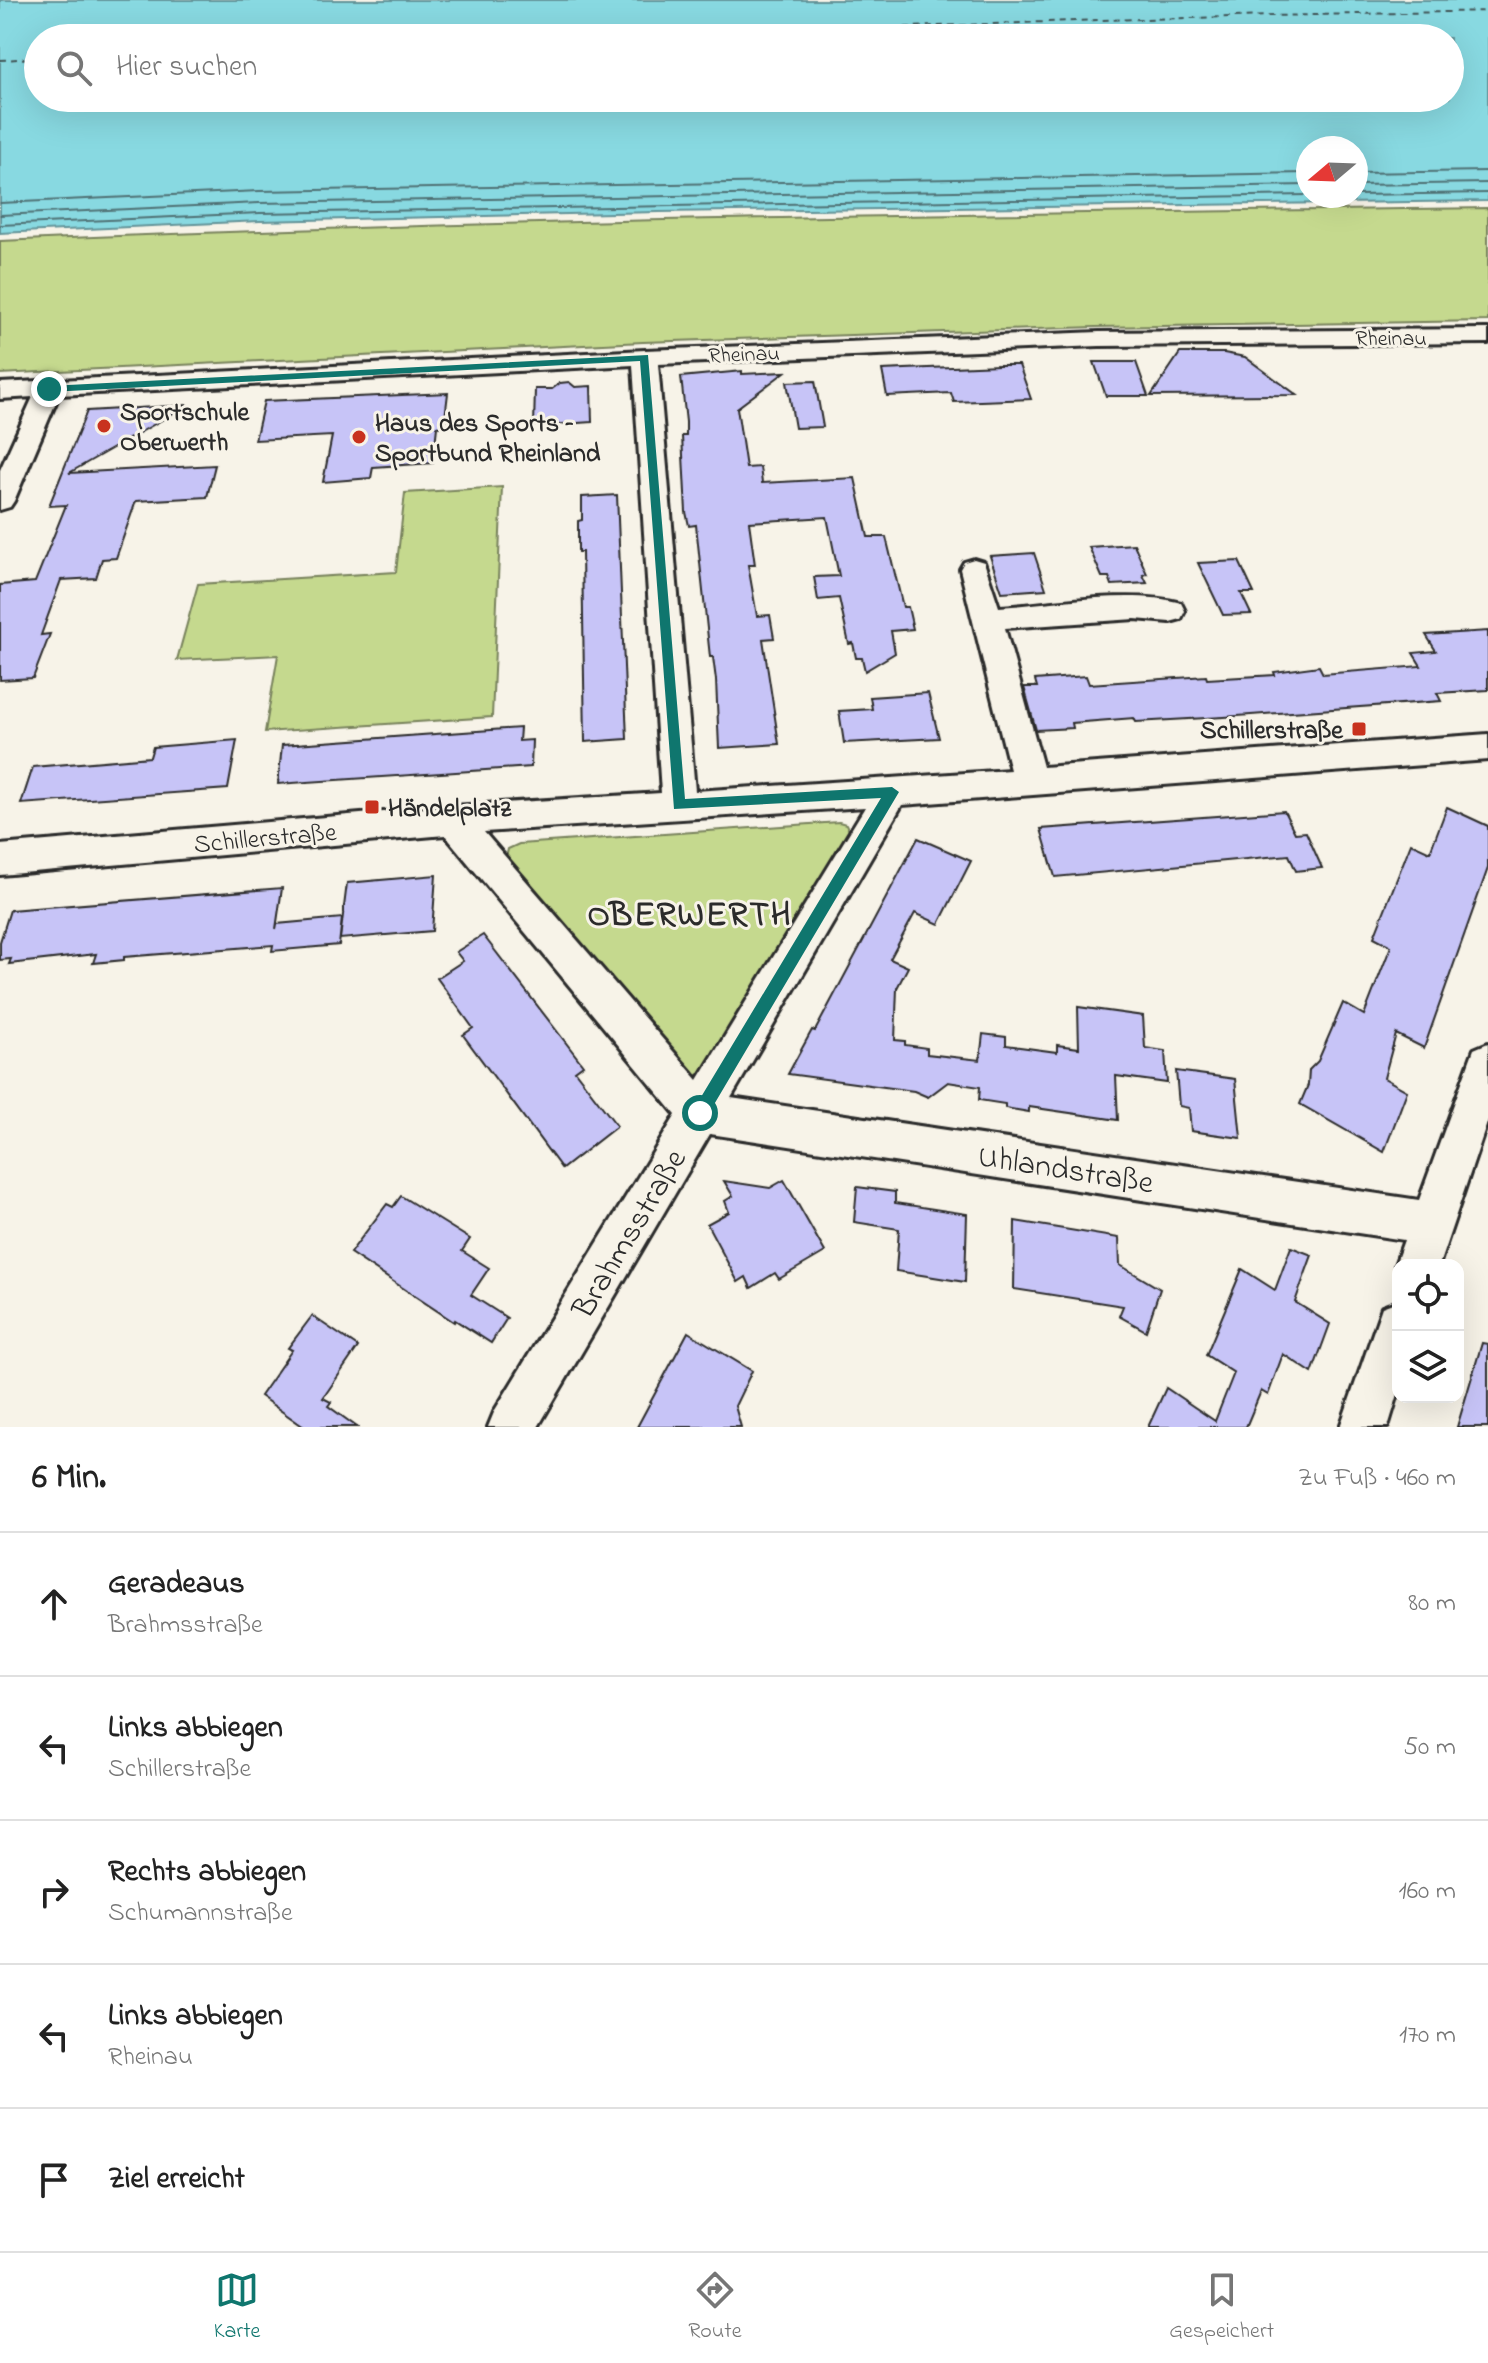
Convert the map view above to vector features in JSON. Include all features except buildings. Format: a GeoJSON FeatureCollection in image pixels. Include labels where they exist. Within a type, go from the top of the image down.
{"type":"FeatureCollection","features":[{"type":"Feature","properties":{"kind":"street","name":"Rheinau"},"geometry":{"type":"LineString","coordinates":[[0,391],[645,357],[1099,339],[1488,336]]}},
{"type":"Feature","properties":{"kind":"street"},"geometry":{"type":"LineString","coordinates":[[645,357],[679,805]]}},
{"type":"Feature","properties":{"kind":"street"},"geometry":{"type":"LineString","coordinates":[[0,501],[49,389]]}},
{"type":"Feature","properties":{"kind":"street"},"geometry":{"type":"LineString","coordinates":[[974,569],[1030,781]]}},
{"type":"Feature","properties":{"kind":"street"},"geometry":{"type":"LineString","coordinates":[[987,619],[1135,608],[1170,611]]}},
{"type":"Feature","properties":{"kind":"street","name":"Schillerstraße"},"geometry":{"type":"LineString","coordinates":[[0,860],[453,820],[892,792],[1488,747]]}},
{"type":"Feature","properties":{"kind":"street","name":"Brahmsstraße"},"geometry":{"type":"LineString","coordinates":[[512,1427],[892,792]]}},
{"type":"Feature","properties":{"kind":"street"},"geometry":{"type":"LineString","coordinates":[[453,820],[700,1113]]}},
{"type":"Feature","properties":{"kind":"street"},"geometry":{"type":"LineString","coordinates":[[1419,1259],[1488,1062]]}},
{"type":"Feature","properties":{"kind":"street","name":"Uhlandstraße"},"geometry":{"type":"LineString","coordinates":[[700,1113],[1431,1223]]}},
{"type":"Feature","properties":{"kind":"street"},"geometry":{"type":"LineString","coordinates":[[1364,1427],[1395,1331]]}},
{"type":"Feature","properties":{"kind":"green space"},"geometry":{"type":"Polygon","coordinates":[[[1488,208],[1488,321],[1095,327],[643,342],[0,374],[0,241],[558,222],[1488,208]]]}},
{"type":"Feature","properties":{"kind":"green space"},"geometry":{"type":"Polygon","coordinates":[[[502,487],[492,717],[265,732],[278,655],[177,660],[198,584],[396,572],[405,493],[502,487]]]}},
{"type":"Feature","properties":{"kind":"green space"},"geometry":{"type":"Polygon","coordinates":[[[839,822],[846,824],[851,835],[702,1075],[693,1075],[506,858],[508,849],[519,844],[839,822]]]}},
{"type":"Feature","properties":{"kind":"water"},"geometry":{"type":"Polygon","coordinates":[[[0,0],[1488,0],[1488,201],[1368,203],[1368,136],[1296,136],[1296,204],[260,221],[0,233],[0,0]]]}},
{"type":"Feature","properties":{"kind":"ferry route"},"geometry":{"type":"LineString","coordinates":[[991,24],[1488,11]]}},
{"type":"Feature","properties":{"kind":"ferry route"},"geometry":{"type":"LineString","coordinates":[[0,60],[24,59]]}},
{"type":"Feature","properties":{"kind":"place","name":"Sportschule Oberwerth"},"geometry":{"type":"Point","coordinates":[104,426]}},
{"type":"Feature","properties":{"kind":"place","name":"Haus des Sports – Sportbund Rheinland"},"geometry":{"type":"Point","coordinates":[359,437]}},
{"type":"Feature","properties":{"kind":"place","name":"Schillerstraße"},"geometry":{"type":"Point","coordinates":[1359,729]}},
{"type":"Feature","properties":{"kind":"place","name":"Händelplatz"},"geometry":{"type":"Point","coordinates":[372,807]}},
{"type":"Feature","properties":{"kind":"district","name":"OBERWERTH"},"geometry":{"type":"Point","coordinates":[690,913]}},
{"type":"Feature","properties":{"kind":"route"},"geometry":{"type":"LineString","coordinates":[[49,389],[645,357],[679,805],[892,792],[700,1113]]}}]}
